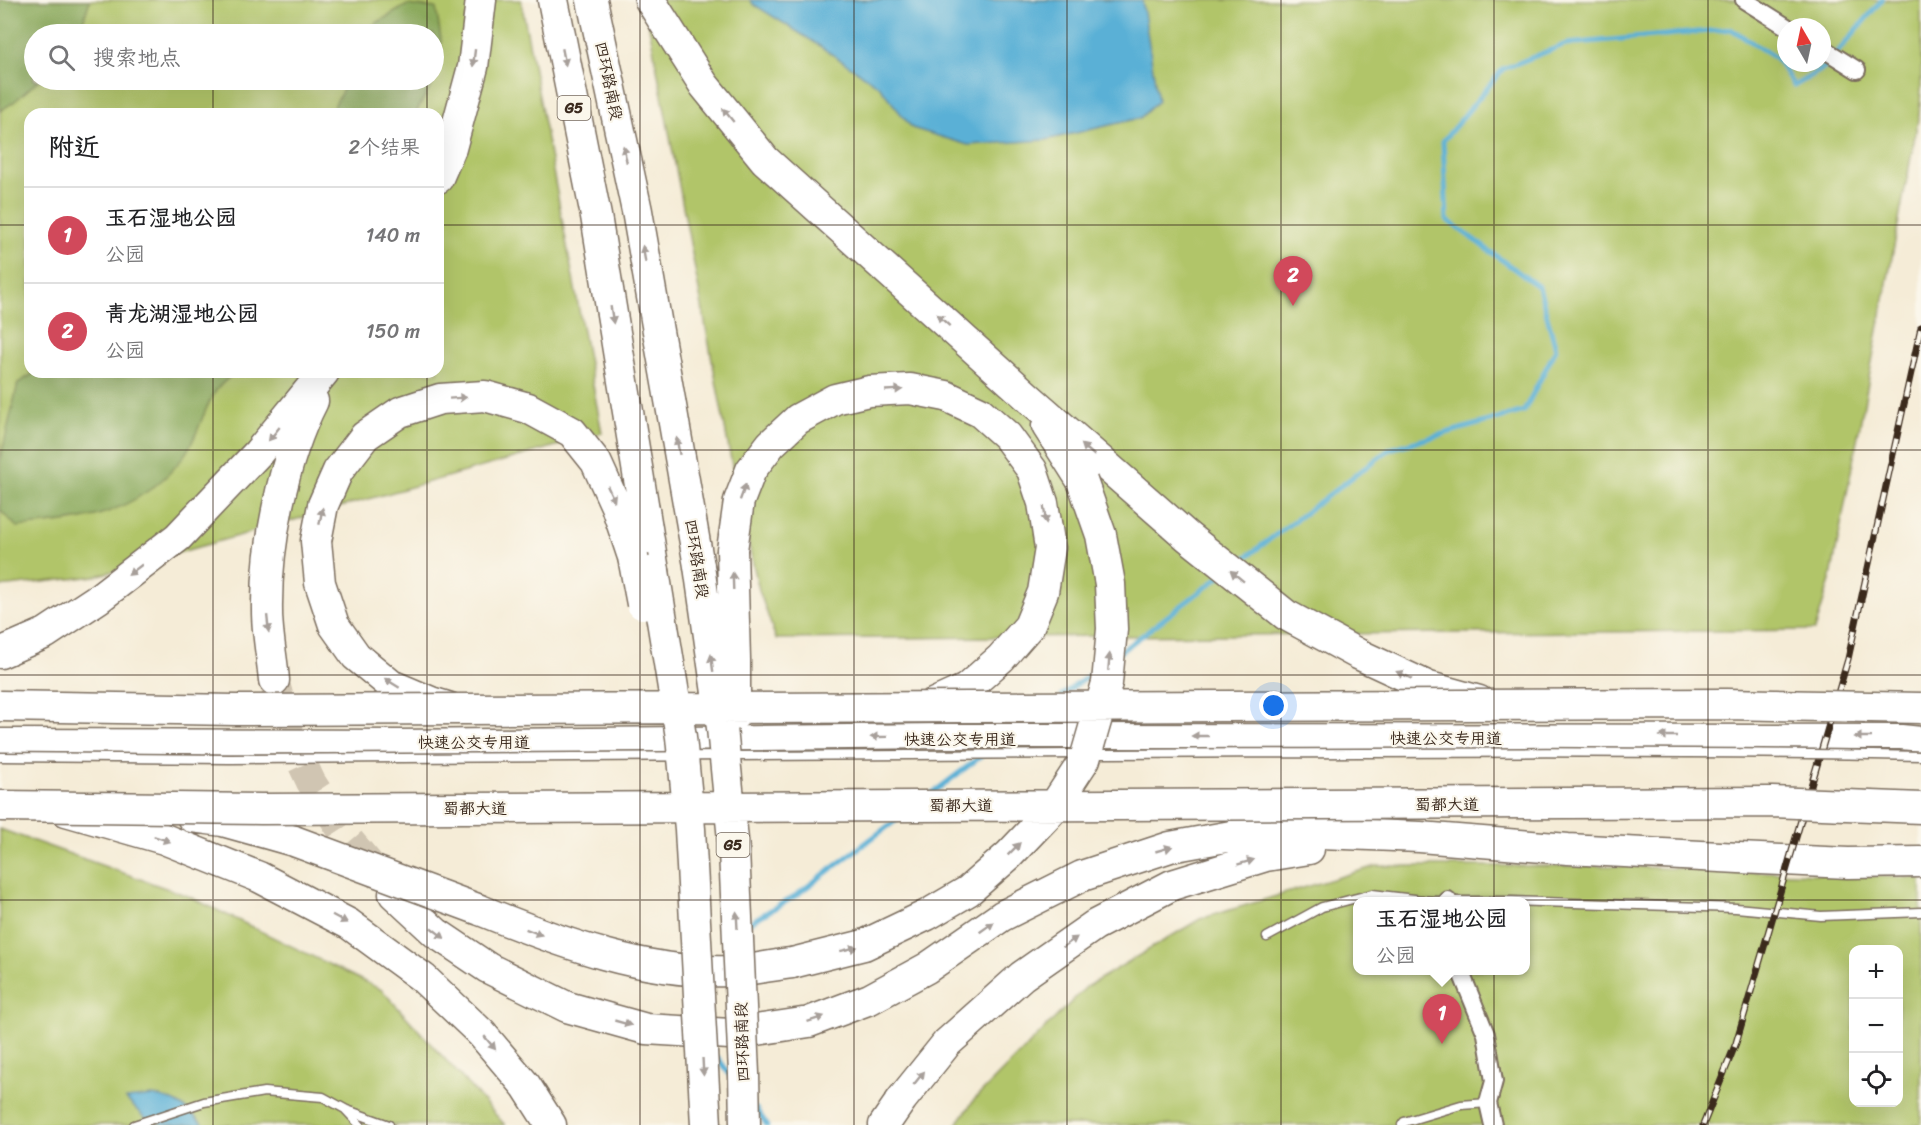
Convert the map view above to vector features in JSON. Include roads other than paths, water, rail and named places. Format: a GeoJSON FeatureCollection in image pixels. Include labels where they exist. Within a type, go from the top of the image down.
{"type":"FeatureCollection","features":[{"type":"Feature","properties":{"kind":"highway"},"geometry":{"type":"LineString","coordinates":[[444,164],[451,148],[473,68],[481,0]]}},
{"type":"Feature","properties":{"kind":"highway","name":"G5"},"geometry":{"type":"LineString","coordinates":[[553,0],[596,216],[644,564],[681,737],[690,829],[705,1125]]}},
{"type":"Feature","properties":{"kind":"highway","name":"四环路南段"},"geometry":{"type":"LineString","coordinates":[[592,0],[637,211],[699,566],[722,728],[734,850],[745,1125]]}},
{"type":"Feature","properties":{"kind":"highway"},"geometry":{"type":"LineString","coordinates":[[650,0],[704,85],[765,160],[1029,398],[1188,537],[1286,615],[1358,654],[1429,687],[1539,719]]}},
{"type":"Feature","properties":{"kind":"highway"},"geometry":{"type":"LineString","coordinates":[[0,653],[46,633],[99,598],[178,537],[258,453],[321,378]]}},
{"type":"Feature","properties":{"kind":"highway"},"geometry":{"type":"LineString","coordinates":[[274,680],[267,612],[273,535],[288,463],[305,416],[323,378]]}},
{"type":"Feature","properties":{"kind":"highway"},"geometry":{"type":"LineString","coordinates":[[734,850],[735,660],[732,550],[740,501],[751,470],[771,444],[798,419],[835,399],[869,391],[910,389],[946,396],[980,412],[1007,436],[1032,470],[1043,503],[1050,548],[1043,592],[1029,626],[1001,658],[966,689],[904,717]]}},
{"type":"Feature","properties":{"kind":"highway"},"geometry":{"type":"LineString","coordinates":[[486,717],[431,702],[391,685],[356,656],[334,625],[320,583],[316,541],[323,505],[338,471],[365,436],[400,412],[440,399],[485,396],[528,408],[572,432],[596,462],[644,564]]}},
{"type":"Feature","properties":{"kind":"highway"},"geometry":{"type":"LineString","coordinates":[[0,808],[156,812],[223,821],[294,842],[541,934],[598,952],[672,968],[733,971],[792,963],[864,945],[927,915],[968,891],[1009,855],[1051,812],[1085,759],[1107,683],[1112,629],[1110,584],[1101,535],[1082,481],[1029,398]]}},
{"type":"Feature","properties":{"kind":"highway"},"geometry":{"type":"LineString","coordinates":[[0,706],[235,710],[1726,704],[1921,708]]}},
{"type":"Feature","properties":{"kind":"highway"},"geometry":{"type":"LineString","coordinates":[[0,716],[1312,720],[1921,717]]}},
{"type":"Feature","properties":{"kind":"highway","name":"蜀都大道"},"geometry":{"type":"LineString","coordinates":[[0,808],[273,809],[1772,802],[1921,808]]}},
{"type":"Feature","properties":{"kind":"highway"},"geometry":{"type":"LineString","coordinates":[[66,811],[164,839],[259,877],[349,924],[423,978],[481,1033],[526,1086],[551,1125]]}},
{"type":"Feature","properties":{"kind":"highway"},"geometry":{"type":"LineString","coordinates":[[394,894],[436,933],[488,968],[567,1007],[646,1029],[730,1034],[809,1022],[870,999],[927,968],[1002,916],[1082,876],[1170,847],[1237,835],[1320,833],[1420,837],[1568,849],[1739,858],[1848,863],[1921,862]]}},
{"type":"Feature","properties":{"kind":"highway"},"geometry":{"type":"LineString","coordinates":[[884,1125],[947,1043],[1022,976],[1095,925],[1172,885],[1266,856],[1372,841],[1420,837]]}},
{"type":"Feature","properties":{"kind":"main road"},"geometry":{"type":"LineString","coordinates":[[0,741],[400,742],[991,736],[1889,737],[1921,739]]}},
{"type":"Feature","properties":{"kind":"main road"},"geometry":{"type":"LineString","coordinates":[[0,791],[137,794],[620,795],[1597,789],[1921,794]]}},
{"type":"Feature","properties":{"kind":"street"},"geometry":{"type":"LineString","coordinates":[[1744,0],[1777,21]]}},
{"type":"Feature","properties":{"kind":"street"},"geometry":{"type":"LineString","coordinates":[[1831,53],[1857,69]]}},
{"type":"Feature","properties":{"kind":"street"},"geometry":{"type":"LineString","coordinates":[[1462,975],[1485,1034],[1494,1081],[1488,1103],[1493,1125]]}},
{"type":"Feature","properties":{"kind":"lane","name":"快速公交专用道"},"geometry":{"type":"LineString","coordinates":[[0,757],[230,759],[1585,752],[1921,756]]}},
{"type":"Feature","properties":{"kind":"lane"},"geometry":{"type":"LineString","coordinates":[[1360,897],[1372,894],[1397,897]]}},
{"type":"Feature","properties":{"kind":"lane"},"geometry":{"type":"LineString","coordinates":[[1267,937],[1322,907],[1353,899]]}},
{"type":"Feature","properties":{"kind":"lane"},"geometry":{"type":"LineString","coordinates":[[1530,903],[1736,909],[1821,916],[1921,912]]}},
{"type":"Feature","properties":{"kind":"lane"},"geometry":{"type":"LineString","coordinates":[[134,1125],[204,1102],[264,1092],[323,1097],[344,1108],[389,1125]]}},
{"type":"Feature","properties":{"kind":"lane"},"geometry":{"type":"LineString","coordinates":[[1401,1125],[1404,1122],[1461,1105],[1488,1103]]}},
{"type":"Feature","properties":{"kind":"lane"},"geometry":{"type":"LineString","coordinates":[[344,1108],[360,1125]]}},
{"type":"Feature","properties":{"kind":"water"},"geometry":{"type":"Polygon","coordinates":[[[750,0],[1142,0],[1158,101],[1140,118],[1046,140],[968,145],[912,128],[879,86],[750,0]]]}},
{"type":"Feature","properties":{"kind":"water"},"geometry":{"type":"Polygon","coordinates":[[[152,1096],[181,1105],[204,1125],[166,1125],[146,1119],[126,1099],[152,1096]]]}},
{"type":"Feature","properties":{"kind":"waterway"},"geometry":{"type":"LineString","coordinates":[[1237,564],[1390,449],[1524,411],[1556,349],[1539,287],[1447,220],[1443,141],[1503,69],[1566,44],[1731,29],[1777,59],[1794,86],[1824,68],[1882,0]]}},
{"type":"Feature","properties":{"kind":"waterway"},"geometry":{"type":"LineString","coordinates":[[1120,652],[1222,575]]}},
{"type":"Feature","properties":{"kind":"waterway"},"geometry":{"type":"LineString","coordinates":[[1062,695],[1098,669]]}},
{"type":"Feature","properties":{"kind":"waterway"},"geometry":{"type":"LineString","coordinates":[[930,795],[997,744]]}},
{"type":"Feature","properties":{"kind":"waterway"},"geometry":{"type":"LineString","coordinates":[[747,924],[795,896],[899,818]]}},
{"type":"Feature","properties":{"kind":"waterway"},"geometry":{"type":"LineString","coordinates":[[718,1058],[732,1078]]}},
{"type":"Feature","properties":{"kind":"waterway"},"geometry":{"type":"LineString","coordinates":[[756,1109],[767,1125]]}},
{"type":"Feature","properties":{"kind":"tunnel"},"geometry":{"type":"LineString","coordinates":[[274,680],[289,735],[311,782],[347,838],[381,878]]}},
{"type":"Feature","properties":{"kind":"railway"},"geometry":{"type":"LineString","coordinates":[[1703,1125],[1736,1043],[1848,659],[1921,327]]}},
{"type":"Feature","properties":{"kind":"place","name":"青龙湖湿地公园"},"geometry":{"type":"Point","coordinates":[1293,306]}},
{"type":"Feature","properties":{"kind":"place","name":"玉石湿地公园"},"geometry":{"type":"Point","coordinates":[1442,1044]}}]}
